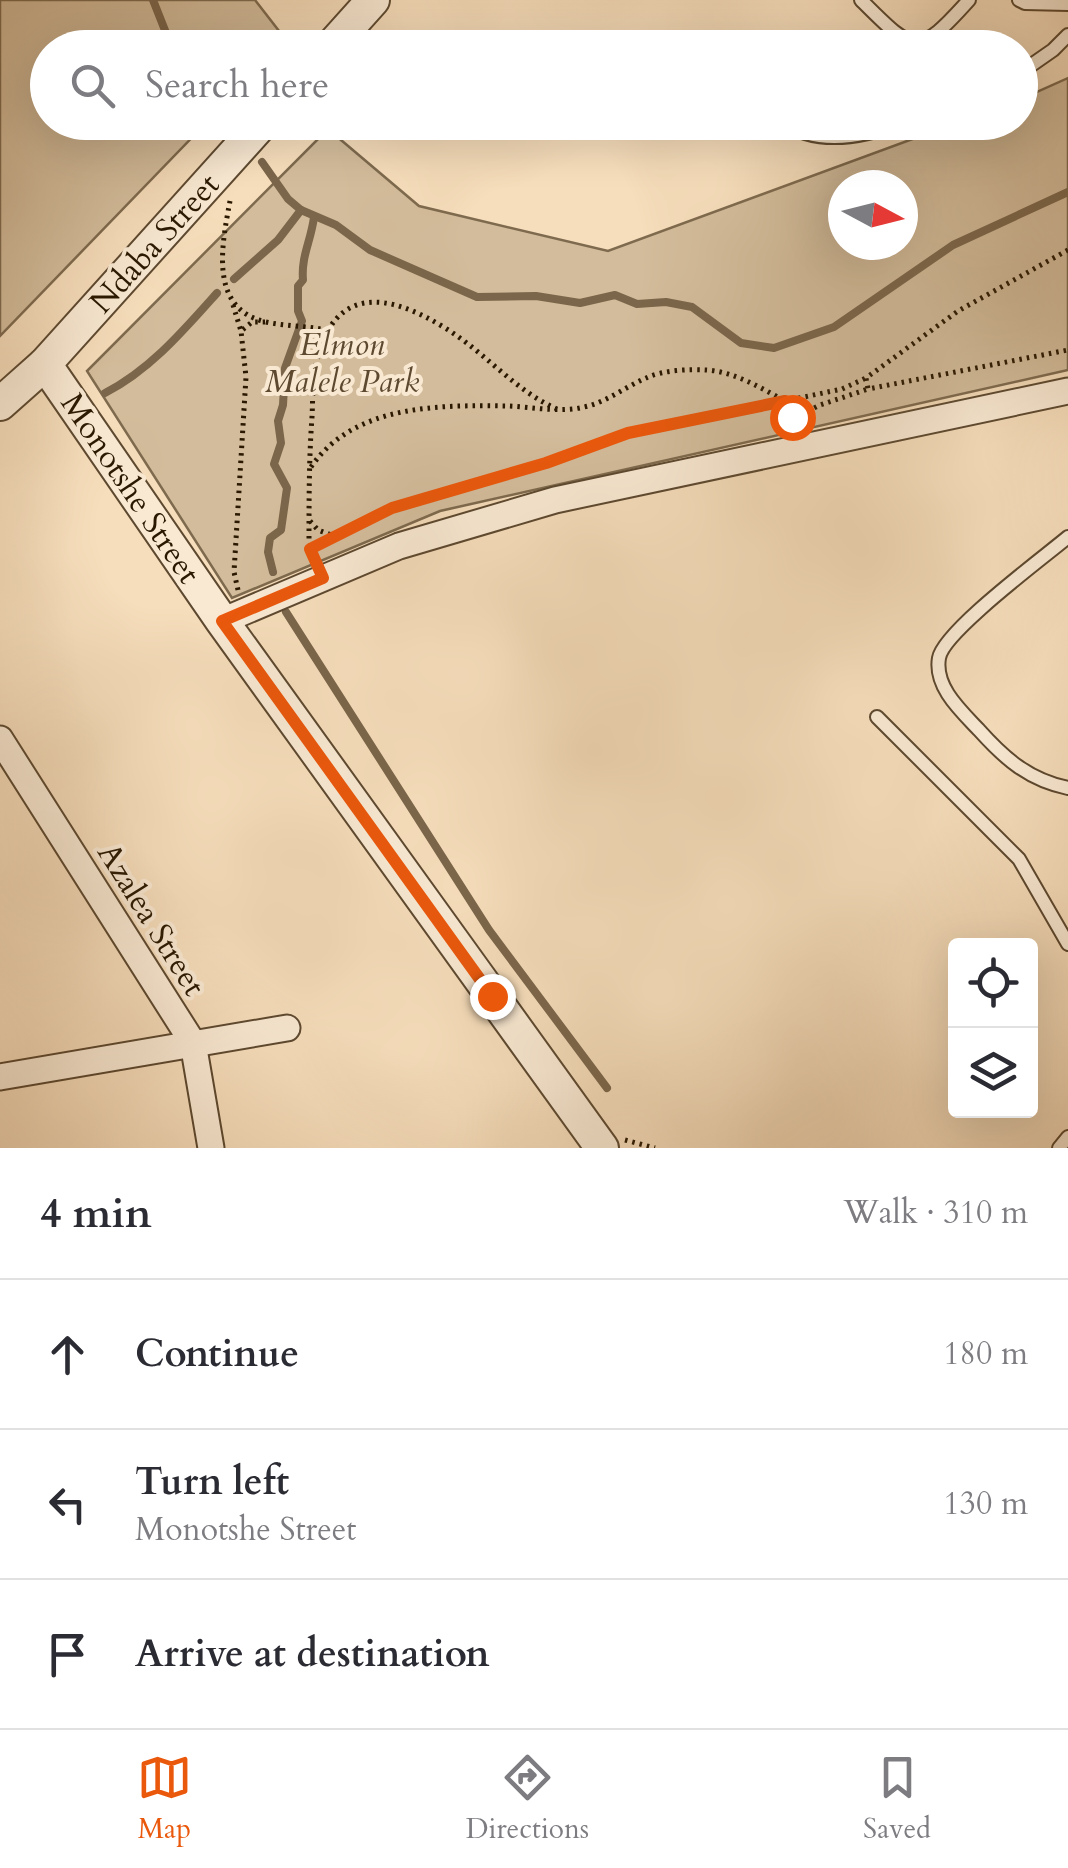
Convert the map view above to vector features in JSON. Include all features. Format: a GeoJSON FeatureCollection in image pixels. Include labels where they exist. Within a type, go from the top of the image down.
{"type":"FeatureCollection","features":[{"type":"Feature","properties":{"kind":"street"},"geometry":{"type":"LineString","coordinates":[[346,30],[373,0]]}},
{"type":"Feature","properties":{"kind":"street","name":"Ndaba Street"},"geometry":{"type":"LineString","coordinates":[[0,404],[45,364],[247,140]]}},
{"type":"Feature","properties":{"kind":"street","name":"Monotshe Street"},"geometry":{"type":"LineString","coordinates":[[45,364],[232,617],[602,1148]]}},
{"type":"Feature","properties":{"kind":"street"},"geometry":{"type":"LineString","coordinates":[[232,617],[399,546],[555,500],[1068,391]]}},
{"type":"Feature","properties":{"kind":"street","name":"Azalea Street"},"geometry":{"type":"LineString","coordinates":[[0,739],[193,1043],[211,1148]]}},
{"type":"Feature","properties":{"kind":"street"},"geometry":{"type":"LineString","coordinates":[[0,1078],[287,1028]]}},
{"type":"Feature","properties":{"kind":"lane"},"geometry":{"type":"LineString","coordinates":[[861,0],[891,30]]}},
{"type":"Feature","properties":{"kind":"lane"},"geometry":{"type":"LineString","coordinates":[[942,30],[969,0]]}},
{"type":"Feature","properties":{"kind":"lane"},"geometry":{"type":"LineString","coordinates":[[1018,0],[1068,4]]}},
{"type":"Feature","properties":{"kind":"lane"},"geometry":{"type":"LineString","coordinates":[[1038,60],[1068,35]]}},
{"type":"Feature","properties":{"kind":"lane"},"geometry":{"type":"LineString","coordinates":[[1068,537],[956,632],[939,656],[942,684],[1004,758],[1038,779],[1068,788]]}},
{"type":"Feature","properties":{"kind":"lane"},"geometry":{"type":"LineString","coordinates":[[876,717],[1018,859],[1068,944]]}},
{"type":"Feature","properties":{"kind":"lane"},"geometry":{"type":"LineString","coordinates":[[1059,1148],[1068,1138]]}},
{"type":"Feature","properties":{"kind":"path"},"geometry":{"type":"LineString","coordinates":[[218,172],[233,184],[223,281],[241,331],[246,377],[232,617]]}},
{"type":"Feature","properties":{"kind":"path"},"geometry":{"type":"LineString","coordinates":[[310,549],[392,508],[546,463],[628,433],[842,389],[866,378],[958,311],[1068,250]]}},
{"type":"Feature","properties":{"kind":"path"},"geometry":{"type":"LineString","coordinates":[[323,578],[310,549],[315,366],[327,333],[342,312],[367,301],[408,307],[467,342],[536,400],[557,409]]}},
{"type":"Feature","properties":{"kind":"path"},"geometry":{"type":"LineString","coordinates":[[233,303],[247,315],[265,322]]}},
{"type":"Feature","properties":{"kind":"path"},"geometry":{"type":"LineString","coordinates":[[241,331],[252,322],[265,322],[327,333]]}},
{"type":"Feature","properties":{"kind":"path"},"geometry":{"type":"LineString","coordinates":[[866,378],[868,388],[878,389],[1068,350]]}},
{"type":"Feature","properties":{"kind":"path"},"geometry":{"type":"LineString","coordinates":[[310,469],[340,437],[386,415],[412,409],[582,408],[649,376],[709,370],[742,378],[785,401],[792,417]]}},
{"type":"Feature","properties":{"kind":"path"},"geometry":{"type":"LineString","coordinates":[[309,518],[312,526],[334,536]]}},
{"type":"Feature","properties":{"kind":"green space"},"geometry":{"type":"Polygon","coordinates":[[[0,0],[255,0],[278,30],[30,30],[30,140],[190,140],[0,336],[0,0]]]}},
{"type":"Feature","properties":{"kind":"green space","name":"Elmon Malele Park"},"geometry":{"type":"Polygon","coordinates":[[[1068,78],[1068,370],[440,511],[232,598],[87,371],[317,140],[341,140],[419,206],[608,251],[828,170],[828,260],[918,260],[918,170],[828,170],[910,140],[1038,140],[1038,91],[1068,78]]]}},
{"type":"Feature","properties":{"kind":"waterway"},"geometry":{"type":"LineString","coordinates":[[153,0],[165,30]]}},
{"type":"Feature","properties":{"kind":"waterway"},"geometry":{"type":"LineString","coordinates":[[262,162],[288,199],[301,210],[336,225],[370,250],[477,297],[536,296],[580,303],[615,295],[637,304],[666,302],[692,307],[741,343],[774,348],[834,327],[953,245],[1068,192]]}},
{"type":"Feature","properties":{"kind":"waterway"},"geometry":{"type":"LineString","coordinates":[[234,279],[278,240],[301,210]]}},
{"type":"Feature","properties":{"kind":"waterway"},"geometry":{"type":"LineString","coordinates":[[273,572],[268,552],[270,538],[281,530],[287,488],[274,464],[281,443],[278,421],[285,368],[302,321],[298,286],[303,280],[314,217]]}},
{"type":"Feature","properties":{"kind":"waterway"},"geometry":{"type":"LineString","coordinates":[[105,393],[152,361],[217,293]]}},
{"type":"Feature","properties":{"kind":"waterway"},"geometry":{"type":"LineString","coordinates":[[286,612],[489,930],[607,1088]]}},
{"type":"Feature","properties":{"kind":"route"},"geometry":{"type":"LineString","coordinates":[[492,996],[222,621],[323,578],[310,549],[392,508],[546,463],[628,433],[785,401],[792,417]]}}]}
